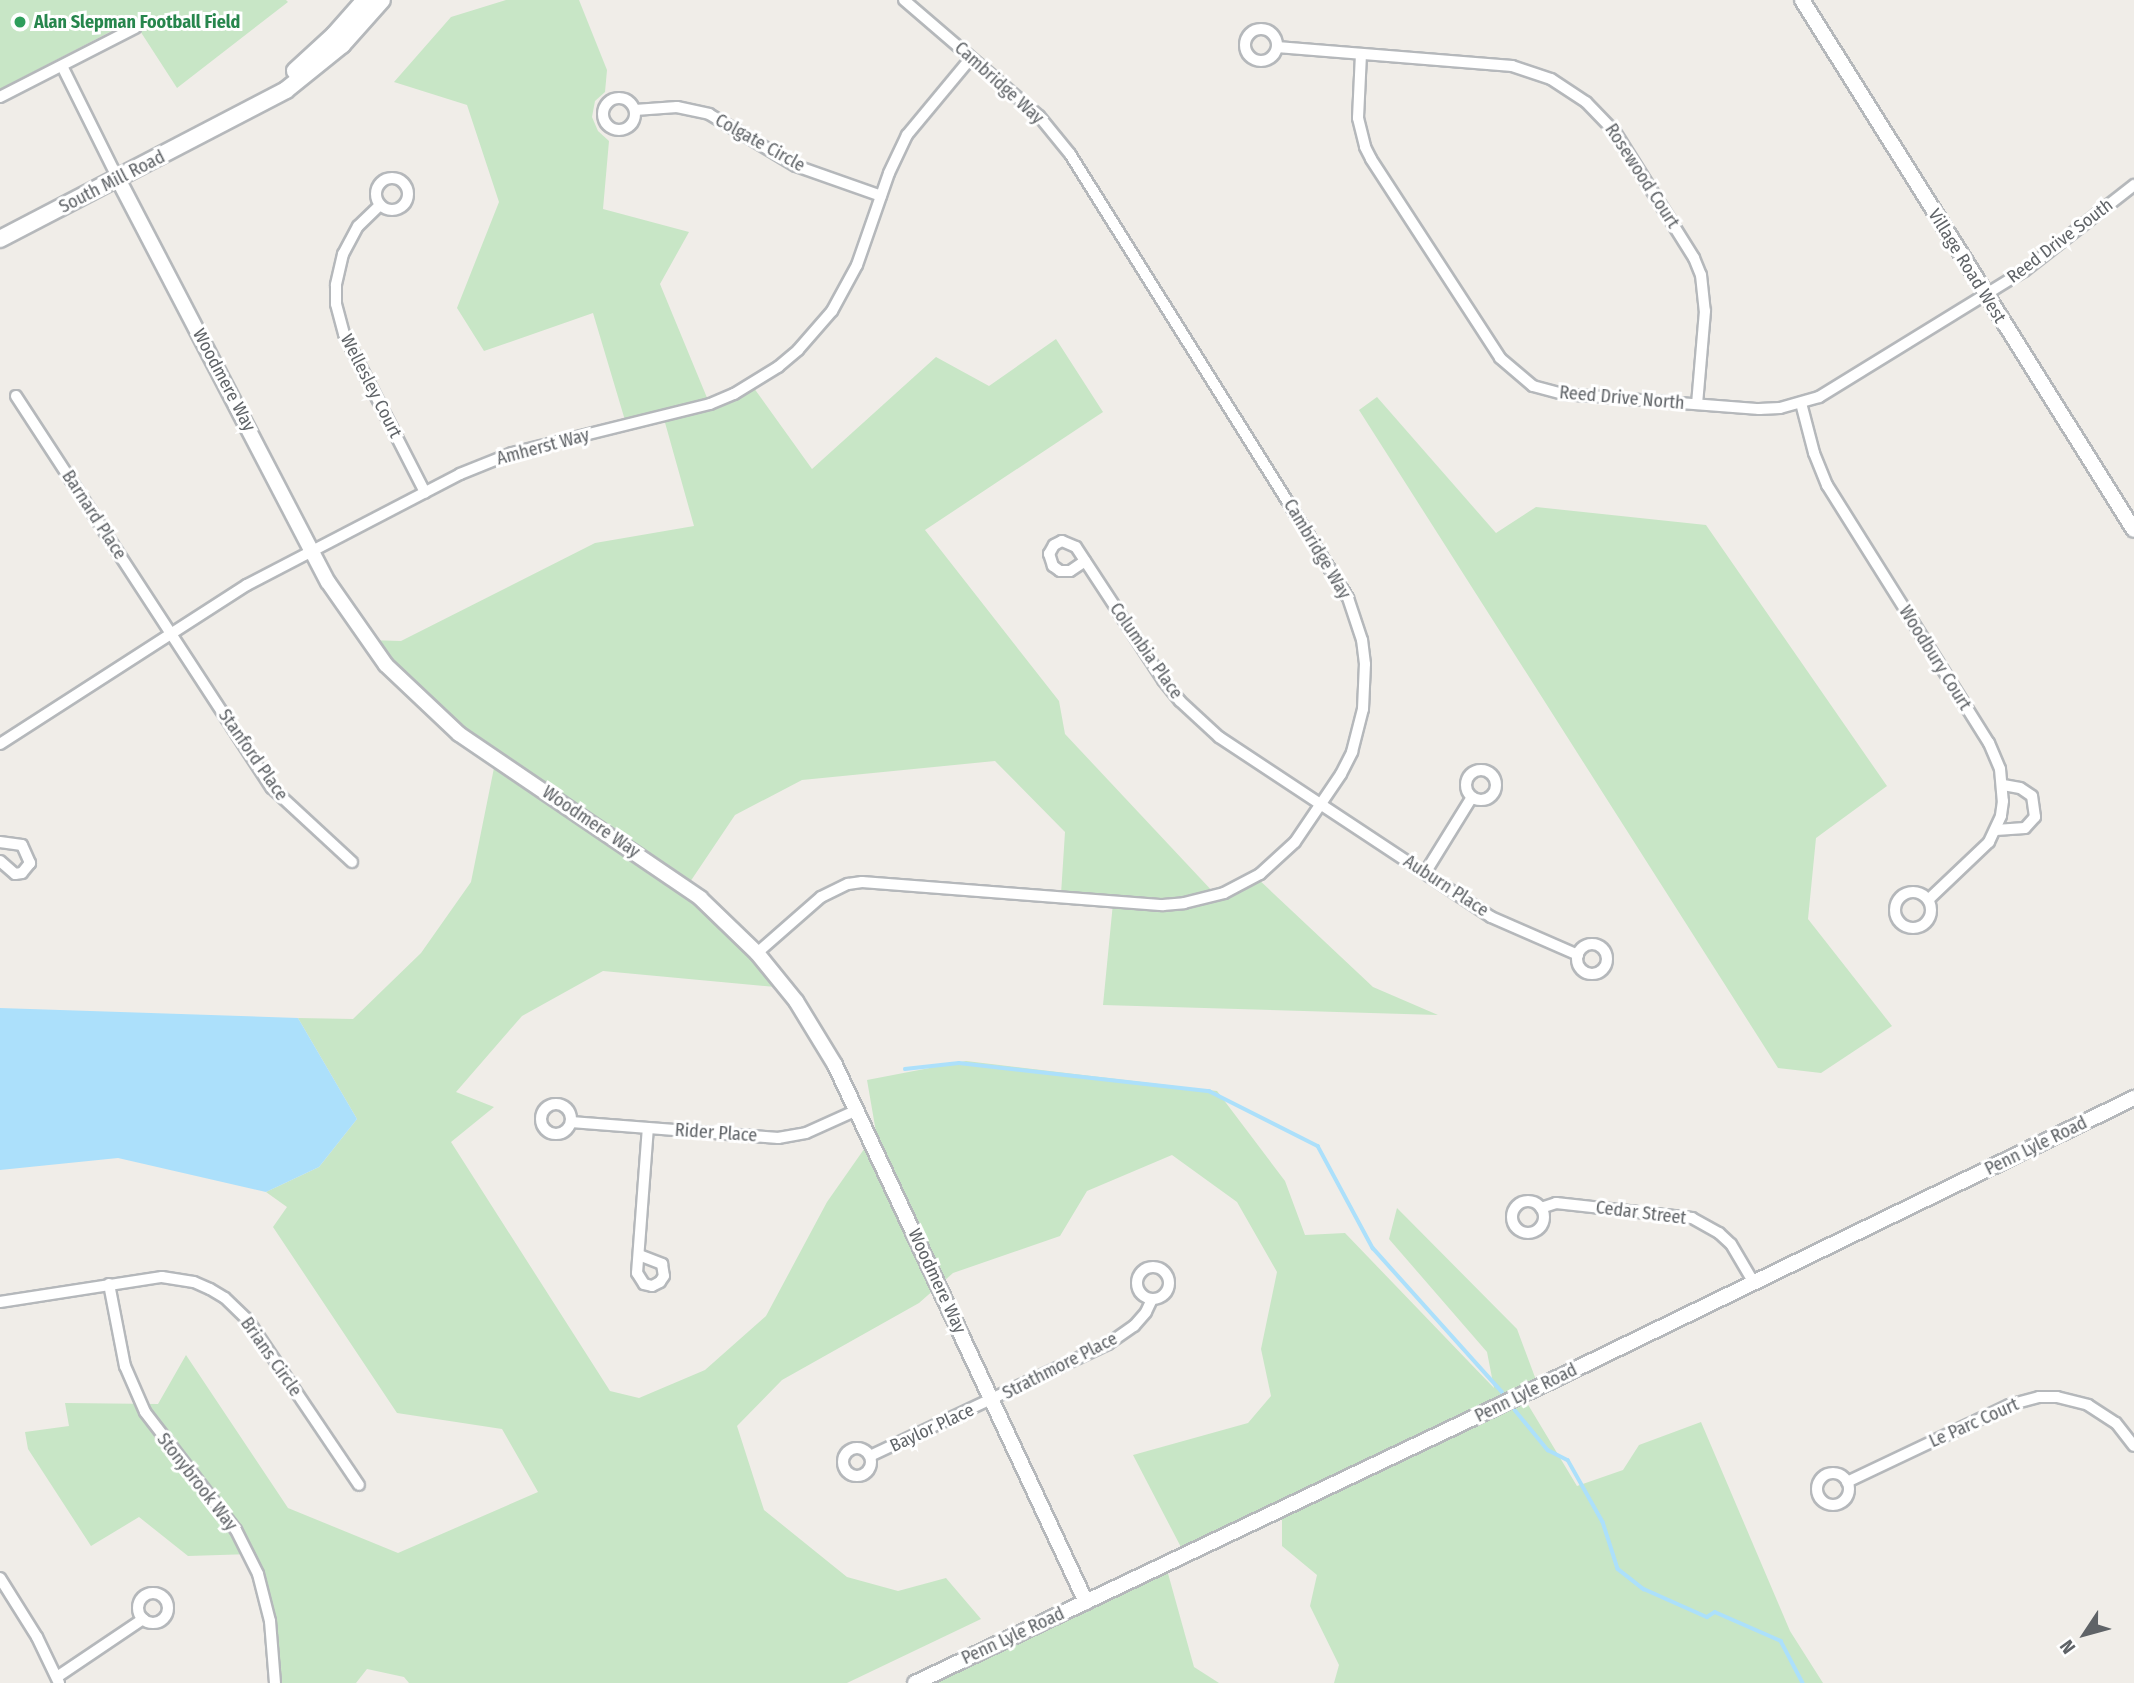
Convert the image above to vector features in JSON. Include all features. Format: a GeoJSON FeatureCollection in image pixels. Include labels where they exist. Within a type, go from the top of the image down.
{"type":"FeatureCollection","features":[{"type":"Feature","properties":{"kind":"main road","name":"South Mill Road"},"geometry":{"type":"LineString","coordinates":[[223,124],[309,59],[365,0]]}},
{"type":"Feature","properties":{"kind":"main road","name":"South Mill Road"},"geometry":{"type":"LineString","coordinates":[[0,239],[286,90],[316,68],[382,0]]}},
{"type":"Feature","properties":{"kind":"street","name":"Cambridge Way"},"geometry":{"type":"LineString","coordinates":[[757,953],[821,897],[848,884],[862,882],[1163,905],[1207,899],[1243,885],[1277,861],[1295,842],[1321,804],[1352,752],[1363,709],[1363,652],[1348,598],[1070,155],[1039,117],[904,0]]}},
{"type":"Feature","properties":{"kind":"street","name":"Village Road West"},"geometry":{"type":"LineString","coordinates":[[1802,0],[2134,530]]}},
{"type":"Feature","properties":{"kind":"street"},"geometry":{"type":"LineString","coordinates":[[0,97],[135,28]]}},
{"type":"Feature","properties":{"kind":"street","name":"Rosewood Court"},"geometry":{"type":"LineString","coordinates":[[1277,47],[1512,66],[1570,89],[1602,116],[1685,241],[1701,275],[1705,311],[1697,404]]}},
{"type":"Feature","properties":{"kind":"street","name":"Reed Drive North"},"geometry":{"type":"LineString","coordinates":[[1361,54],[1358,118],[1364,146],[1508,368],[1520,378],[1548,391],[1759,409],[1801,403],[1837,388],[1985,295]]}},
{"type":"Feature","properties":{"kind":"street","name":"Amherst Way"},"geometry":{"type":"LineString","coordinates":[[0,744],[247,585],[425,492],[503,457],[687,410],[734,394],[757,382],[798,350],[832,311],[857,265],[906,135],[971,58]]}},
{"type":"Feature","properties":{"kind":"street","name":"Woodmere Way"},"geometry":{"type":"LineString","coordinates":[[62,65],[118,179],[312,550],[365,639],[433,713],[459,734],[670,875],[728,923],[757,953],[814,1030],[857,1110],[1086,1602]]}},
{"type":"Feature","properties":{"kind":"street","name":"Colgate Circle"},"geometry":{"type":"LineString","coordinates":[[635,110],[677,107],[709,114],[796,166],[881,196]]}},
{"type":"Feature","properties":{"kind":"street","name":"Reed Drive South"},"geometry":{"type":"LineString","coordinates":[[1985,295],[2041,258],[2134,185]]}},
{"type":"Feature","properties":{"kind":"street","name":"Wellesley Court"},"geometry":{"type":"LineString","coordinates":[[380,205],[358,226],[343,254],[336,285],[336,304],[345,334],[425,492]]}},
{"type":"Feature","properties":{"kind":"street","name":"Barnard Place"},"geometry":{"type":"LineString","coordinates":[[16,396],[171,634]]}},
{"type":"Feature","properties":{"kind":"street","name":"Woodbury Court"},"geometry":{"type":"LineString","coordinates":[[1801,403],[1814,453],[1827,485],[1989,744],[2003,785],[2003,801],[1996,830],[1979,855],[1928,900]]}},
{"type":"Feature","properties":{"kind":"street","name":"Columbia Place"},"geometry":{"type":"LineString","coordinates":[[1085,561],[1180,701],[1219,737],[1321,804]]}},
{"type":"Feature","properties":{"kind":"street","name":"Stanford Place"},"geometry":{"type":"LineString","coordinates":[[171,634],[272,788],[352,862]]}},
{"type":"Feature","properties":{"kind":"street"},"geometry":{"type":"LineString","coordinates":[[1996,830],[2025,828],[2031,824],[2037,810],[2032,796],[2026,791],[2003,785]]}},
{"type":"Feature","properties":{"kind":"street"},"geometry":{"type":"LineString","coordinates":[[1425,873],[1472,797]]}},
{"type":"Feature","properties":{"kind":"street","name":"Auburn Place"},"geometry":{"type":"LineString","coordinates":[[1321,804],[1491,917],[1578,955]]}},
{"type":"Feature","properties":{"kind":"street"},"geometry":{"type":"LineString","coordinates":[[0,842],[22,845],[30,863],[22,873],[15,874],[0,861]]}},
{"type":"Feature","properties":{"kind":"street","name":"Penn Lyle Road"},"geometry":{"type":"LineString","coordinates":[[915,1683],[1754,1283],[2134,1098]]}},
{"type":"Feature","properties":{"kind":"street","name":"Rider Place"},"geometry":{"type":"LineString","coordinates":[[571,1122],[778,1138],[806,1133],[857,1110]]}},
{"type":"Feature","properties":{"kind":"street"},"geometry":{"type":"LineString","coordinates":[[639,1255],[648,1128]]}},
{"type":"Feature","properties":{"kind":"street","name":"Cedar Street"},"geometry":{"type":"LineString","coordinates":[[1541,1208],[1556,1203],[1692,1217],[1713,1228],[1731,1244],[1754,1283]]}},
{"type":"Feature","properties":{"kind":"street","name":"Brians Circle"},"geometry":{"type":"LineString","coordinates":[[0,1302],[144,1278],[177,1278],[194,1282],[225,1298],[247,1319],[359,1485]]}},
{"type":"Feature","properties":{"kind":"street","name":"Stonybrook Way"},"geometry":{"type":"LineString","coordinates":[[109,1284],[125,1366],[145,1412],[158,1433],[236,1530],[258,1574],[270,1621],[275,1683]]}},
{"type":"Feature","properties":{"kind":"street","name":"Strathmore Place"},"geometry":{"type":"LineString","coordinates":[[993,1399],[1108,1344],[1134,1325],[1146,1312],[1152,1299]]}},
{"type":"Feature","properties":{"kind":"street","name":"Le Parc Court"},"geometry":{"type":"LineString","coordinates":[[1847,1482],[2009,1405],[2039,1397],[2056,1397],[2088,1405],[2116,1423],[2134,1446]]}},
{"type":"Feature","properties":{"kind":"street","name":"Baylor Place"},"geometry":{"type":"LineString","coordinates":[[870,1457],[993,1399]]}},
{"type":"Feature","properties":{"kind":"street"},"geometry":{"type":"LineString","coordinates":[[0,1578],[37,1637],[58,1680],[143,1619]]}},
{"type":"Feature","properties":{"kind":"green space"},"geometry":{"type":"Polygon","coordinates":[[[0,0],[288,2],[177,88],[133,20],[0,89],[0,0]]]}},
{"type":"Feature","properties":{"kind":"green space"},"geometry":{"type":"Polygon","coordinates":[[[506,0],[579,0],[607,70],[605,92],[595,101],[592,117],[598,131],[609,141],[603,209],[689,232],[660,284],[710,405],[751,384],[812,469],[936,357],[989,386],[1056,339],[1103,412],[925,530],[1059,701],[1065,734],[1215,894],[1256,877],[1373,987],[1438,1015],[1103,1005],[1113,903],[1061,894],[1065,832],[995,761],[802,780],[735,815],[688,885],[786,988],[603,971],[522,1016],[456,1092],[494,1107],[451,1142],[610,1391],[639,1398],[705,1370],[766,1316],[827,1202],[876,1132],[867,1080],[966,1061],[1217,1091],[1285,1181],[1305,1235],[1345,1233],[1494,1388],[1487,1352],[1389,1239],[1397,1208],[1517,1329],[1539,1388],[1524,1398],[1577,1486],[1623,1470],[1639,1445],[1701,1422],[1790,1631],[1823,1683],[1334,1683],[1339,1665],[1310,1606],[1317,1575],[1282,1546],[1282,1506],[1183,1551],[1133,1455],[1248,1423],[1271,1396],[1261,1349],[1277,1272],[1237,1202],[1172,1155],[1087,1191],[1060,1236],[953,1273],[919,1303],[782,1380],[737,1426],[764,1510],[847,1577],[898,1591],[946,1578],[981,1619],[847,1683],[409,1683],[404,1677],[367,1669],[356,1683],[274,1683],[269,1617],[252,1554],[188,1556],[139,1517],[91,1546],[28,1449],[25,1432],[69,1426],[65,1403],[158,1404],[186,1355],[288,1508],[398,1553],[538,1492],[502,1429],[397,1413],[273,1227],[287,1207],[266,1192],[319,1167],[357,1119],[298,1018],[353,1019],[421,953],[471,882],[496,758],[367,640],[401,641],[595,543],[694,526],[664,419],[627,427],[593,313],[484,351],[457,308],[499,202],[467,105],[394,82],[451,17],[506,0]]]}},
{"type":"Feature","properties":{"kind":"green space"},"geometry":{"type":"Polygon","coordinates":[[[1377,397],[1496,533],[1536,507],[1706,525],[1887,786],[1816,838],[1808,919],[1892,1026],[1821,1073],[1778,1068],[1359,410],[1377,397]]]}},
{"type":"Feature","properties":{"kind":"green space"},"geometry":{"type":"Polygon","coordinates":[[[1164,1559],[1194,1667],[1219,1683],[933,1683],[1164,1559]]]}},
{"type":"Feature","properties":{"kind":"water"},"geometry":{"type":"Polygon","coordinates":[[[0,1008],[298,1018],[357,1119],[319,1167],[266,1192],[118,1158],[0,1170],[0,1008]]]}},
{"type":"Feature","properties":{"kind":"waterway"},"geometry":{"type":"LineString","coordinates":[[905,1069],[959,1063],[1209,1091],[1318,1146],[1373,1248],[1502,1392]]}},
{"type":"Feature","properties":{"kind":"waterway"},"geometry":{"type":"LineString","coordinates":[[1515,1410],[1548,1450],[1568,1460],[1603,1522],[1618,1569],[1644,1589],[1707,1617],[1715,1612],[1781,1641],[1803,1683]]}},
{"type":"Feature","properties":{"kind":"place","name":"Alan Slepman Football Field"},"geometry":{"type":"Point","coordinates":[20,22]}}]}
